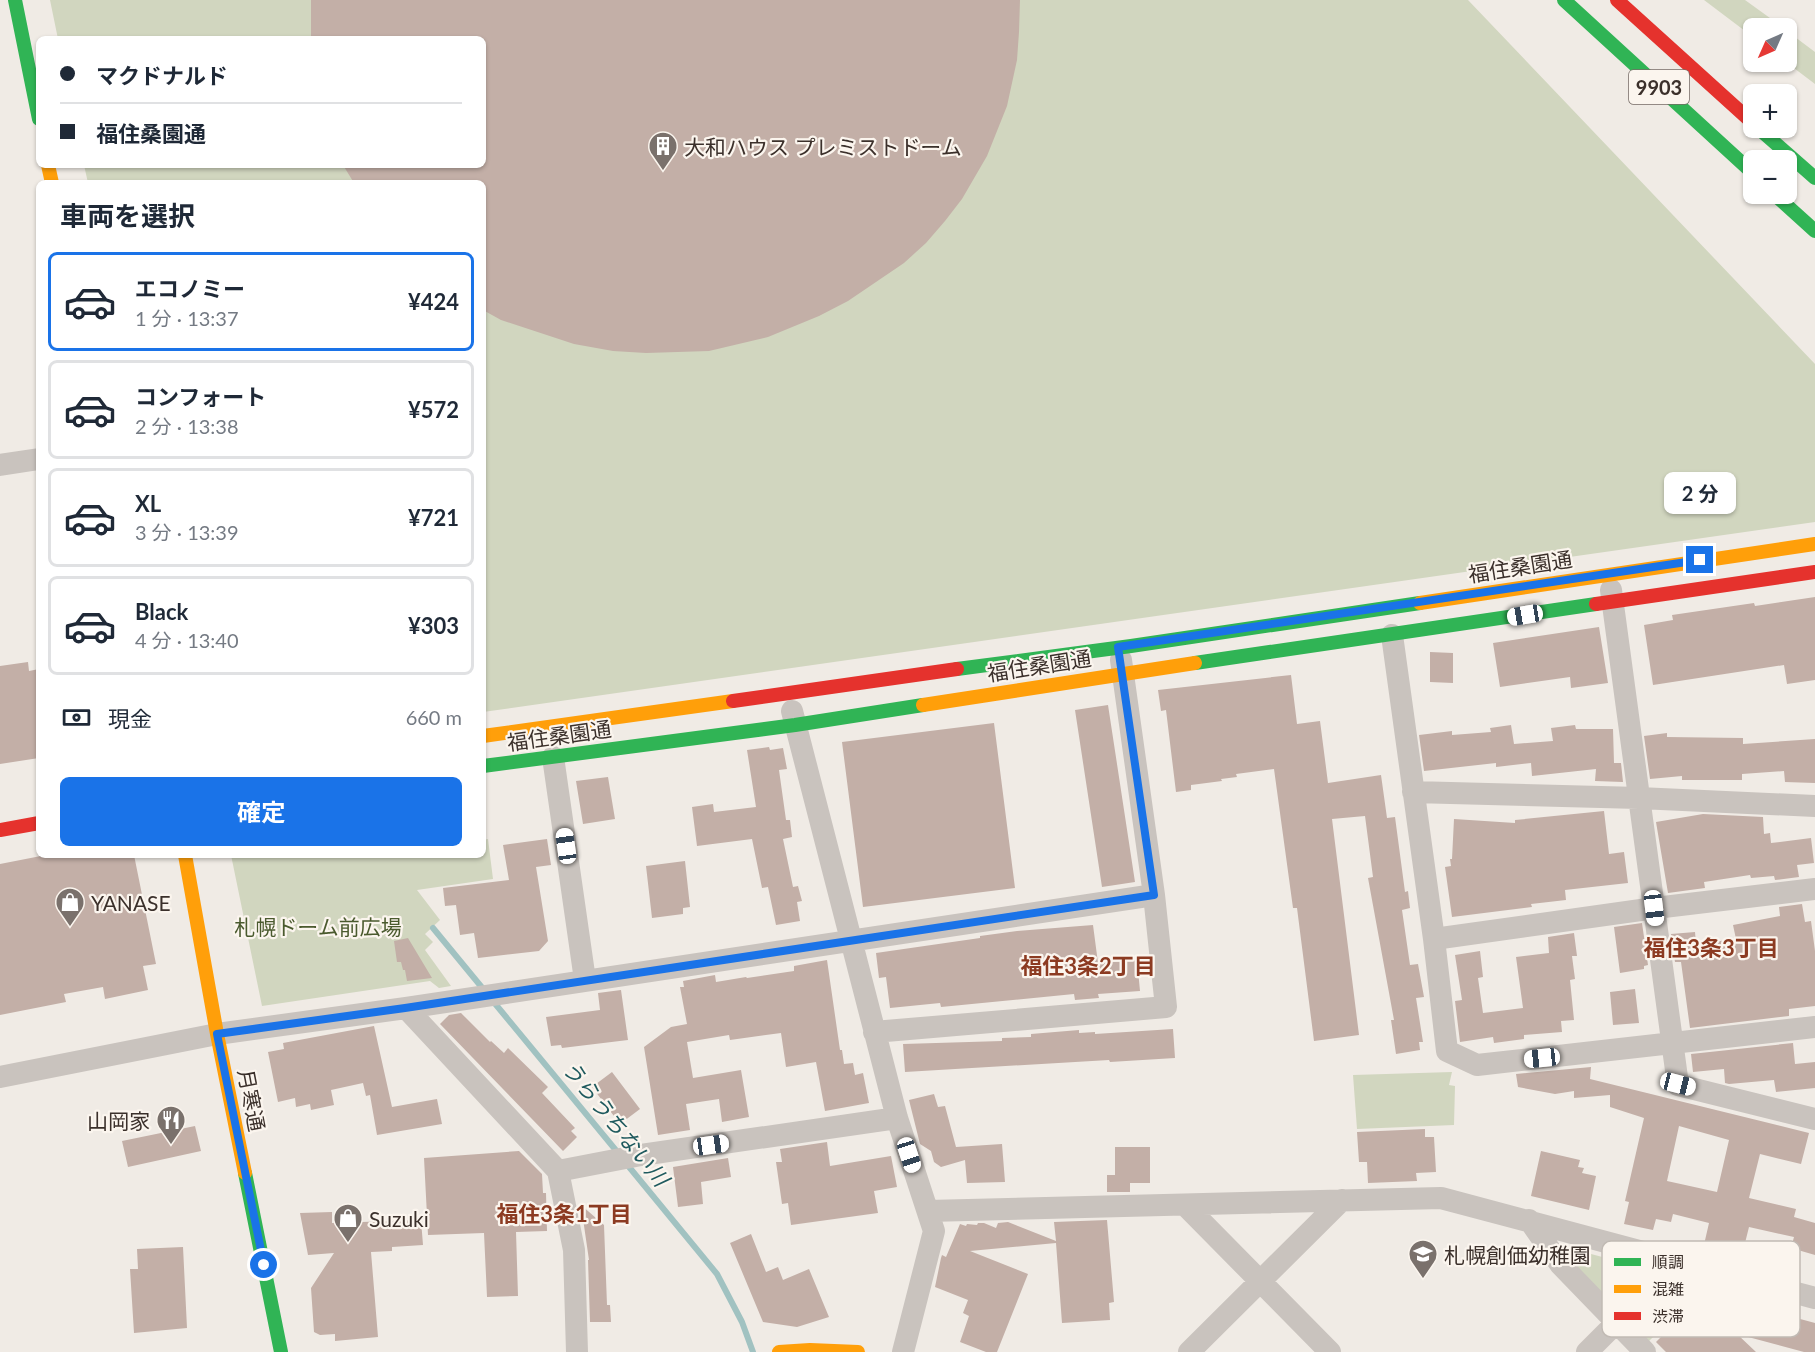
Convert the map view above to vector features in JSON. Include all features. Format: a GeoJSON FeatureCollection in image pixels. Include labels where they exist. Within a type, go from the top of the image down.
{"type":"FeatureCollection","features":[{"type":"Feature","properties":{"kind":"main road"},"geometry":{"type":"LineString","coordinates":[[15,0],[36,104]]}},
{"type":"Feature","properties":{"kind":"main road","name":"9903"},"geometry":{"type":"LineString","coordinates":[[1564,0],[1743,164]]}},
{"type":"Feature","properties":{"kind":"main road","name":"9903"},"geometry":{"type":"LineString","coordinates":[[1617,0],[1743,113]]}},
{"type":"Feature","properties":{"kind":"main road"},"geometry":{"type":"LineString","coordinates":[[1769,138],[1815,178]]}},
{"type":"Feature","properties":{"kind":"main road"},"geometry":{"type":"LineString","coordinates":[[1785,204],[1815,231]]}},
{"type":"Feature","properties":{"kind":"main road","name":"福住桑園通"},"geometry":{"type":"LineString","coordinates":[[486,736],[1118,647],[1815,544]]}},
{"type":"Feature","properties":{"kind":"main road","name":"福住桑園通"},"geometry":{"type":"LineString","coordinates":[[486,766],[795,725],[1815,572]]}},
{"type":"Feature","properties":{"kind":"main road"},"geometry":{"type":"LineString","coordinates":[[0,830],[36,824]]}},
{"type":"Feature","properties":{"kind":"main road","name":"月寒通"},"geometry":{"type":"LineString","coordinates":[[186,858],[217,1034],[280,1352]]}},
{"type":"Feature","properties":{"kind":"main road"},"geometry":{"type":"LineString","coordinates":[[779,1352],[810,1350],[858,1352]]}},
{"type":"Feature","properties":{"kind":"street"},"geometry":{"type":"LineString","coordinates":[[0,465],[36,459]]}},
{"type":"Feature","properties":{"kind":"street"},"geometry":{"type":"LineString","coordinates":[[1609,573],[1678,1084],[1815,1119]]}},
{"type":"Feature","properties":{"kind":"street"},"geometry":{"type":"LineString","coordinates":[[1392,635],[1447,1051],[1478,1065],[1815,1027]]}},
{"type":"Feature","properties":{"kind":"street"},"geometry":{"type":"LineString","coordinates":[[874,1032],[1166,1007],[1154,895],[1118,647]]}},
{"type":"Feature","properties":{"kind":"street"},"geometry":{"type":"LineString","coordinates":[[788,693],[897,1118],[934,1231],[903,1352]]}},
{"type":"Feature","properties":{"kind":"street"},"geometry":{"type":"LineString","coordinates":[[553,757],[585,980]]}},
{"type":"Feature","properties":{"kind":"street"},"geometry":{"type":"LineString","coordinates":[[1413,792],[1639,798],[1815,806]]}},
{"type":"Feature","properties":{"kind":"street"},"geometry":{"type":"LineString","coordinates":[[1434,939],[1654,908],[1815,889]]}},
{"type":"Feature","properties":{"kind":"street"},"geometry":{"type":"LineString","coordinates":[[0,1077],[217,1034],[405,1008],[1154,895]]}},
{"type":"Feature","properties":{"kind":"street"},"geometry":{"type":"LineString","coordinates":[[405,1008],[558,1171],[574,1250],[577,1352]]}},
{"type":"Feature","properties":{"kind":"street"},"geometry":{"type":"LineString","coordinates":[[558,1171],[641,1155],[897,1118]]}},
{"type":"Feature","properties":{"kind":"street"},"geometry":{"type":"LineString","coordinates":[[928,1211],[1441,1198],[1603,1241]]}},
{"type":"Feature","properties":{"kind":"street"},"geometry":{"type":"LineString","coordinates":[[1189,1352],[1342,1200]]}},
{"type":"Feature","properties":{"kind":"street"},"geometry":{"type":"LineString","coordinates":[[1185,1205],[1330,1352]]}},
{"type":"Feature","properties":{"kind":"street"},"geometry":{"type":"LineString","coordinates":[[1529,1221],[1560,1264],[1602,1308]]}},
{"type":"Feature","properties":{"kind":"street"},"geometry":{"type":"LineString","coordinates":[[1800,1294],[1815,1298]]}},
{"type":"Feature","properties":{"kind":"street"},"geometry":{"type":"LineString","coordinates":[[1587,1352],[1602,1337]]}},
{"type":"Feature","properties":{"kind":"street"},"geometry":{"type":"LineString","coordinates":[[1629,1337],[1642,1351]]}},
{"type":"Feature","properties":{"kind":"green space"},"geometry":{"type":"Polygon","coordinates":[[[50,0],[1468,0],[1815,364],[1815,522],[486,712],[486,180],[87,180],[85,168],[486,168],[486,36],[57,36],[50,0]]]}},
{"type":"Feature","properties":{"kind":"green space"},"geometry":{"type":"Polygon","coordinates":[[[1704,0],[1745,0],[1770,18],[1743,18],[1743,29],[1704,0]]]}},
{"type":"Feature","properties":{"kind":"green space"},"geometry":{"type":"Polygon","coordinates":[[[1797,38],[1815,52],[1815,84],[1797,70],[1797,38]]]}},
{"type":"Feature","properties":{"kind":"green space","name":"札幌ドーム前広場"},"geometry":{"type":"Polygon","coordinates":[[[486,839],[488,839],[493,879],[417,890],[440,920],[425,934],[433,942],[425,950],[451,986],[439,988],[430,981],[262,1006],[232,858],[486,858],[486,839]]]}},
{"type":"Feature","properties":{"kind":"green space"},"geometry":{"type":"Polygon","coordinates":[[[1452,1072],[1449,1085],[1455,1086],[1454,1125],[1357,1129],[1353,1075],[1452,1072]]]}},
{"type":"Feature","properties":{"kind":"green space"},"geometry":{"type":"Polygon","coordinates":[[[1580,1251],[1602,1257],[1602,1293],[1571,1261],[1580,1251]]]}},
{"type":"Feature","properties":{"kind":"building","name":"大和ハウス プレミストドーム"},"geometry":{"type":"Polygon","coordinates":[[[311,0],[1020,0],[1017,60],[1007,106],[987,156],[962,199],[926,243],[904,263],[848,301],[819,316],[768,337],[709,351],[646,353],[613,351],[574,344],[501,320],[486,312],[486,180],[352,180],[345,168],[486,168],[486,36],[311,36],[311,0]]]}},
{"type":"Feature","properties":{"kind":"building"},"geometry":{"type":"Polygon","coordinates":[[[1815,597],[1815,680],[1787,684],[1784,665],[1653,685],[1644,625],[1673,620],[1672,615],[1815,597]]]}},
{"type":"Feature","properties":{"kind":"building"},"geometry":{"type":"Polygon","coordinates":[[[1599,627],[1608,683],[1571,688],[1570,677],[1500,687],[1493,643],[1599,627]]]}},
{"type":"Feature","properties":{"kind":"building"},"geometry":{"type":"Polygon","coordinates":[[[1430,652],[1453,653],[1453,683],[1430,682],[1430,652]]]}},
{"type":"Feature","properties":{"kind":"building"},"geometry":{"type":"Polygon","coordinates":[[[28,662],[29,671],[36,670],[36,758],[0,764],[0,666],[28,662]]]}},
{"type":"Feature","properties":{"kind":"building"},"geometry":{"type":"Polygon","coordinates":[[[1291,675],[1297,724],[1320,721],[1328,783],[1381,775],[1387,818],[1395,817],[1405,892],[1408,891],[1410,908],[1402,910],[1410,965],[1418,964],[1424,997],[1416,998],[1423,1042],[1419,1042],[1420,1050],[1396,1054],[1391,1020],[1394,1020],[1368,878],[1373,877],[1365,816],[1332,819],[1359,1035],[1314,1041],[1297,908],[1293,908],[1274,769],[1236,774],[1237,777],[1191,785],[1191,790],[1176,792],[1166,710],[1161,711],[1158,690],[1291,675]]]}},
{"type":"Feature","properties":{"kind":"building"},"geometry":{"type":"Polygon","coordinates":[[[1108,705],[1135,882],[1102,887],[1075,710],[1108,705]]]}},
{"type":"Feature","properties":{"kind":"building"},"geometry":{"type":"Polygon","coordinates":[[[994,723],[1015,888],[863,907],[842,742],[994,723]]]}},
{"type":"Feature","properties":{"kind":"building"},"geometry":{"type":"Polygon","coordinates":[[[1511,725],[1514,744],[1553,741],[1551,728],[1575,725],[1576,729],[1613,729],[1614,763],[1621,763],[1623,782],[1595,781],[1596,769],[1532,776],[1531,763],[1496,767],[1496,763],[1424,771],[1419,735],[1452,731],[1452,735],[1491,732],[1490,728],[1511,725]]]}},
{"type":"Feature","properties":{"kind":"building"},"geometry":{"type":"Polygon","coordinates":[[[1667,733],[1667,737],[1743,738],[1743,744],[1815,739],[1815,783],[1785,782],[1784,771],[1742,774],[1742,780],[1682,780],[1682,776],[1650,779],[1644,736],[1667,733]]]}},
{"type":"Feature","properties":{"kind":"building"},"geometry":{"type":"Polygon","coordinates":[[[769,747],[770,750],[783,748],[787,769],[779,770],[786,820],[790,820],[792,837],[783,839],[793,887],[798,886],[802,901],[797,902],[800,921],[776,925],[768,887],[762,888],[752,839],[697,846],[692,807],[713,804],[714,812],[756,807],[747,750],[769,747]]]}},
{"type":"Feature","properties":{"kind":"building"},"geometry":{"type":"Polygon","coordinates":[[[608,777],[615,819],[583,824],[576,781],[608,777]]]}},
{"type":"Feature","properties":{"kind":"building"},"geometry":{"type":"Polygon","coordinates":[[[1604,811],[1609,854],[1624,852],[1628,883],[1565,890],[1566,900],[1531,904],[1532,907],[1452,917],[1445,867],[1451,866],[1454,819],[1515,823],[1515,820],[1604,811]]]}},
{"type":"Feature","properties":{"kind":"building"},"geometry":{"type":"Polygon","coordinates":[[[1703,814],[1763,817],[1764,834],[1770,833],[1771,843],[1811,838],[1814,863],[1797,865],[1799,877],[1775,880],[1774,876],[1751,878],[1750,875],[1704,882],[1705,888],[1668,893],[1656,822],[1703,814]]]}},
{"type":"Feature","properties":{"kind":"building"},"geometry":{"type":"Polygon","coordinates":[[[547,839],[551,865],[536,867],[548,941],[539,951],[478,958],[474,933],[460,935],[456,905],[445,906],[443,888],[509,880],[503,845],[547,839]]]}},
{"type":"Feature","properties":{"kind":"building"},"geometry":{"type":"Polygon","coordinates":[[[36,857],[135,858],[156,964],[143,966],[148,990],[105,999],[103,987],[64,994],[66,1002],[0,1015],[0,864],[36,857]]]}},
{"type":"Feature","properties":{"kind":"building"},"geometry":{"type":"Polygon","coordinates":[[[685,861],[690,907],[683,908],[683,914],[652,918],[646,866],[685,861]]]}},
{"type":"Feature","properties":{"kind":"building"},"geometry":{"type":"Polygon","coordinates":[[[1802,904],[1805,922],[1811,921],[1815,951],[1815,1006],[1789,1009],[1789,1016],[1690,1028],[1681,962],[1675,962],[1671,934],[1695,932],[1696,944],[1736,939],[1733,925],[1780,916],[1779,907],[1802,904]]]}},
{"type":"Feature","properties":{"kind":"building"},"geometry":{"type":"Polygon","coordinates":[[[1642,923],[1648,965],[1644,966],[1644,969],[1620,973],[1614,927],[1642,923]]]}},
{"type":"Feature","properties":{"kind":"building"},"geometry":{"type":"Polygon","coordinates":[[[1093,925],[1098,963],[1137,960],[1140,991],[1098,994],[1099,998],[1075,1000],[1074,994],[941,1007],[940,1003],[890,1008],[886,977],[879,978],[876,953],[1017,931],[1093,925]]]}},
{"type":"Feature","properties":{"kind":"building"},"geometry":{"type":"Polygon","coordinates":[[[1574,933],[1577,956],[1572,956],[1575,979],[1570,980],[1574,1020],[1561,1021],[1562,1032],[1524,1035],[1524,1039],[1494,1043],[1493,1037],[1460,1042],[1455,1001],[1462,1000],[1455,955],[1480,951],[1483,977],[1478,978],[1483,1013],[1523,1008],[1516,957],[1549,953],[1548,937],[1574,933]]]}},
{"type":"Feature","properties":{"kind":"building"},"geometry":{"type":"Polygon","coordinates":[[[408,938],[432,978],[407,981],[401,962],[397,962],[394,941],[408,938]]]}},
{"type":"Feature","properties":{"kind":"building"},"geometry":{"type":"Polygon","coordinates":[[[827,960],[844,1064],[853,1063],[855,1075],[863,1073],[869,1103],[825,1111],[816,1062],[786,1067],[781,1033],[730,1040],[729,1035],[687,1042],[693,1078],[741,1070],[749,1117],[722,1122],[719,1099],[686,1104],[690,1130],[658,1135],[644,1047],[671,1027],[687,1024],[680,987],[684,987],[683,981],[715,975],[716,982],[747,978],[794,971],[794,966],[827,960]]]}},
{"type":"Feature","properties":{"kind":"building"},"geometry":{"type":"Polygon","coordinates":[[[1635,989],[1639,1023],[1613,1025],[1610,992],[1635,989]]]}},
{"type":"Feature","properties":{"kind":"building"},"geometry":{"type":"Polygon","coordinates":[[[621,990],[628,1040],[562,1048],[561,1045],[551,1046],[546,1017],[600,1010],[598,993],[621,990]]]}},
{"type":"Feature","properties":{"kind":"building"},"geometry":{"type":"Polygon","coordinates":[[[461,1013],[504,1053],[508,1048],[548,1087],[542,1093],[575,1128],[571,1131],[577,1137],[563,1151],[440,1024],[449,1015],[461,1013]]]}},
{"type":"Feature","properties":{"kind":"building"},"geometry":{"type":"Polygon","coordinates":[[[374,1026],[392,1107],[437,1099],[442,1124],[377,1135],[370,1095],[366,1096],[363,1083],[331,1090],[334,1105],[311,1110],[310,1104],[296,1107],[295,1098],[278,1102],[268,1052],[284,1049],[283,1043],[374,1026]]]}},
{"type":"Feature","properties":{"kind":"building"},"geometry":{"type":"Polygon","coordinates":[[[1173,1029],[1175,1058],[905,1072],[903,1044],[1002,1041],[1002,1038],[1031,1037],[1031,1034],[1079,1030],[1079,1033],[1095,1032],[1095,1034],[1173,1029]]]}},
{"type":"Feature","properties":{"kind":"building"},"geometry":{"type":"Polygon","coordinates":[[[1793,1043],[1795,1064],[1815,1062],[1815,1088],[1776,1092],[1774,1080],[1729,1084],[1725,1083],[1724,1069],[1693,1072],[1691,1054],[1793,1043]]]}},
{"type":"Feature","properties":{"kind":"building"},"geometry":{"type":"Polygon","coordinates":[[[1591,1067],[1590,1079],[1809,1133],[1801,1164],[1760,1154],[1749,1198],[1796,1209],[1794,1217],[1815,1223],[1815,1255],[1800,1251],[1800,1241],[1793,1241],[1794,1237],[1749,1227],[1746,1241],[1705,1241],[1709,1223],[1673,1214],[1671,1222],[1656,1219],[1653,1230],[1624,1224],[1629,1202],[1625,1201],[1644,1118],[1610,1107],[1610,1095],[1574,1098],[1574,1091],[1555,1094],[1518,1087],[1516,1074],[1591,1067]],[[1679,1126],[1667,1181],[1717,1192],[1729,1140],[1679,1126]]]}},
{"type":"Feature","properties":{"kind":"building"},"geometry":{"type":"Polygon","coordinates":[[[612,1072],[640,1109],[620,1124],[592,1087],[612,1072]]]}},
{"type":"Feature","properties":{"kind":"building"},"geometry":{"type":"Polygon","coordinates":[[[934,1094],[938,1107],[945,1106],[956,1147],[1002,1144],[1005,1182],[967,1183],[965,1160],[941,1167],[934,1162],[931,1151],[920,1144],[909,1100],[934,1094]]]}},
{"type":"Feature","properties":{"kind":"building"},"geometry":{"type":"Polygon","coordinates":[[[195,1126],[201,1151],[128,1167],[122,1141],[195,1126]]]}},
{"type":"Feature","properties":{"kind":"building"},"geometry":{"type":"Polygon","coordinates":[[[1425,1129],[1425,1137],[1434,1137],[1436,1172],[1416,1173],[1417,1181],[1368,1183],[1367,1162],[1359,1162],[1357,1132],[1425,1129]]]}},
{"type":"Feature","properties":{"kind":"building"},"geometry":{"type":"Polygon","coordinates":[[[827,1142],[830,1166],[891,1156],[897,1187],[874,1191],[878,1213],[791,1225],[788,1203],[782,1204],[776,1162],[782,1162],[780,1149],[827,1142]]]}},
{"type":"Feature","properties":{"kind":"building"},"geometry":{"type":"Polygon","coordinates":[[[1115,1147],[1150,1147],[1150,1183],[1130,1183],[1130,1192],[1107,1192],[1107,1175],[1115,1175],[1115,1147]]]}},
{"type":"Feature","properties":{"kind":"building"},"geometry":{"type":"Polygon","coordinates":[[[519,1151],[542,1174],[543,1193],[546,1193],[547,1231],[516,1232],[518,1296],[487,1297],[484,1233],[428,1235],[424,1158],[519,1151]]]}},
{"type":"Feature","properties":{"kind":"building"},"geometry":{"type":"Polygon","coordinates":[[[1541,1151],[1580,1160],[1578,1167],[1584,1168],[1582,1173],[1596,1176],[1589,1210],[1531,1196],[1541,1151]]]}},
{"type":"Feature","properties":{"kind":"building"},"geometry":{"type":"Polygon","coordinates":[[[728,1158],[731,1177],[701,1182],[703,1204],[678,1207],[673,1167],[728,1158]]]}},
{"type":"Feature","properties":{"kind":"building"},"geometry":{"type":"Polygon","coordinates":[[[581,1205],[604,1225],[607,1305],[610,1305],[611,1322],[590,1322],[589,1260],[581,1205]]]}},
{"type":"Feature","properties":{"kind":"building"},"geometry":{"type":"Polygon","coordinates":[[[332,1212],[332,1223],[421,1220],[423,1245],[392,1247],[392,1251],[371,1252],[378,1337],[335,1341],[335,1334],[320,1335],[314,1332],[311,1288],[334,1253],[308,1255],[300,1213],[332,1212]]]}},
{"type":"Feature","properties":{"kind":"building"},"geometry":{"type":"Polygon","coordinates":[[[1107,1220],[1114,1302],[1109,1303],[1110,1320],[1062,1323],[1056,1243],[970,1251],[1028,1274],[997,1352],[986,1352],[960,1342],[969,1316],[963,1313],[968,1300],[935,1287],[942,1255],[946,1257],[960,1224],[966,1226],[967,1224],[984,1223],[996,1228],[998,1223],[1008,1222],[1056,1241],[1054,1222],[1107,1220]]]}},
{"type":"Feature","properties":{"kind":"building"},"geometry":{"type":"Polygon","coordinates":[[[751,1234],[766,1272],[778,1267],[783,1280],[809,1269],[829,1317],[797,1327],[763,1322],[730,1243],[751,1234]]]}},
{"type":"Feature","properties":{"kind":"building"},"geometry":{"type":"Polygon","coordinates":[[[183,1247],[187,1328],[134,1333],[130,1269],[138,1269],[137,1249],[183,1247]]]}},
{"type":"Feature","properties":{"kind":"building"},"geometry":{"type":"Polygon","coordinates":[[[1800,1319],[1815,1323],[1815,1352],[1804,1352],[1748,1337],[1800,1337],[1800,1319]]]}},
{"type":"Feature","properties":{"kind":"building"},"geometry":{"type":"Polygon","coordinates":[[[1661,1337],[1740,1337],[1756,1352],[1666,1352],[1656,1342],[1661,1337]]]}},
{"type":"Feature","properties":{"kind":"waterway","name":"うらうちない川"},"geometry":{"type":"LineString","coordinates":[[433,928],[484,990]]}},
{"type":"Feature","properties":{"kind":"waterway","name":"うらうちない川"},"geometry":{"type":"LineString","coordinates":[[492,1000],[619,1154]]}},
{"type":"Feature","properties":{"kind":"waterway","name":"うらうちない川"},"geometry":{"type":"LineString","coordinates":[[625,1162],[717,1274],[742,1322],[753,1352]]}},
{"type":"Feature","properties":{"kind":"traffic: fast"},"geometry":{"type":"LineString","coordinates":[[15,0],[36,104]]}},
{"type":"Feature","properties":{"kind":"traffic: fast"},"geometry":{"type":"LineString","coordinates":[[1564,0],[1743,164]]}},
{"type":"Feature","properties":{"kind":"traffic: fast"},"geometry":{"type":"LineString","coordinates":[[1769,138],[1815,178]]}},
{"type":"Feature","properties":{"kind":"traffic: fast"},"geometry":{"type":"LineString","coordinates":[[1785,204],[1815,231]]}},
{"type":"Feature","properties":{"kind":"traffic: fast"},"geometry":{"type":"LineString","coordinates":[[957,669],[1420,603]]}},
{"type":"Feature","properties":{"kind":"traffic: fast"},"geometry":{"type":"LineString","coordinates":[[1195,663],[1596,604]]}},
{"type":"Feature","properties":{"kind":"traffic: fast"},"geometry":{"type":"LineString","coordinates":[[486,766],[795,725],[923,705]]}},
{"type":"Feature","properties":{"kind":"traffic: fast"},"geometry":{"type":"LineString","coordinates":[[245,1173],[281,1352]]}},
{"type":"Feature","properties":{"kind":"traffic: slow"},"geometry":{"type":"LineString","coordinates":[[49,168],[51,180]]}},
{"type":"Feature","properties":{"kind":"traffic: slow"},"geometry":{"type":"LineString","coordinates":[[1420,603],[1815,544]]}},
{"type":"Feature","properties":{"kind":"traffic: slow"},"geometry":{"type":"LineString","coordinates":[[923,705],[1195,663]]}},
{"type":"Feature","properties":{"kind":"traffic: slow"},"geometry":{"type":"LineString","coordinates":[[486,736],[733,701]]}},
{"type":"Feature","properties":{"kind":"traffic: slow"},"geometry":{"type":"LineString","coordinates":[[186,858],[245,1173]]}},
{"type":"Feature","properties":{"kind":"traffic: slow"},"geometry":{"type":"LineString","coordinates":[[779,1352],[810,1350],[858,1352]]}},
{"type":"Feature","properties":{"kind":"traffic: jam"},"geometry":{"type":"LineString","coordinates":[[1617,0],[1743,114]]}},
{"type":"Feature","properties":{"kind":"traffic: jam"},"geometry":{"type":"LineString","coordinates":[[1596,604],[1815,572]]}},
{"type":"Feature","properties":{"kind":"traffic: jam"},"geometry":{"type":"LineString","coordinates":[[733,701],[957,669]]}},
{"type":"Feature","properties":{"kind":"traffic: jam"},"geometry":{"type":"LineString","coordinates":[[0,830],[36,824]]}},
{"type":"Feature","properties":{"kind":"place","name":"大和ハウス プレミストドーム"},"geometry":{"type":"Point","coordinates":[663,172]}},
{"type":"Feature","properties":{"kind":"place","name":"YANASE"},"geometry":{"type":"Point","coordinates":[70,928]}},
{"type":"Feature","properties":{"kind":"place","name":"山岡家"},"geometry":{"type":"Point","coordinates":[171,1146]}},
{"type":"Feature","properties":{"kind":"place","name":"Suzuki"},"geometry":{"type":"Point","coordinates":[348,1244]}},
{"type":"Feature","properties":{"kind":"place","name":"札幌創価幼稚園"},"geometry":{"type":"Point","coordinates":[1423,1280]}},
{"type":"Feature","properties":{"kind":"district","name":"福住3条3丁目"},"geometry":{"type":"Point","coordinates":[1711,947]}},
{"type":"Feature","properties":{"kind":"district","name":"福住3条2丁目"},"geometry":{"type":"Point","coordinates":[1088,965]}},
{"type":"Feature","properties":{"kind":"district","name":"福住3条1丁目"},"geometry":{"type":"Point","coordinates":[564,1213]}},
{"type":"Feature","properties":{"kind":"route"},"geometry":{"type":"LineString","coordinates":[[264,1265],[217,1034],[405,1008],[1154,895],[1118,647],[1700,560]]}}]}
